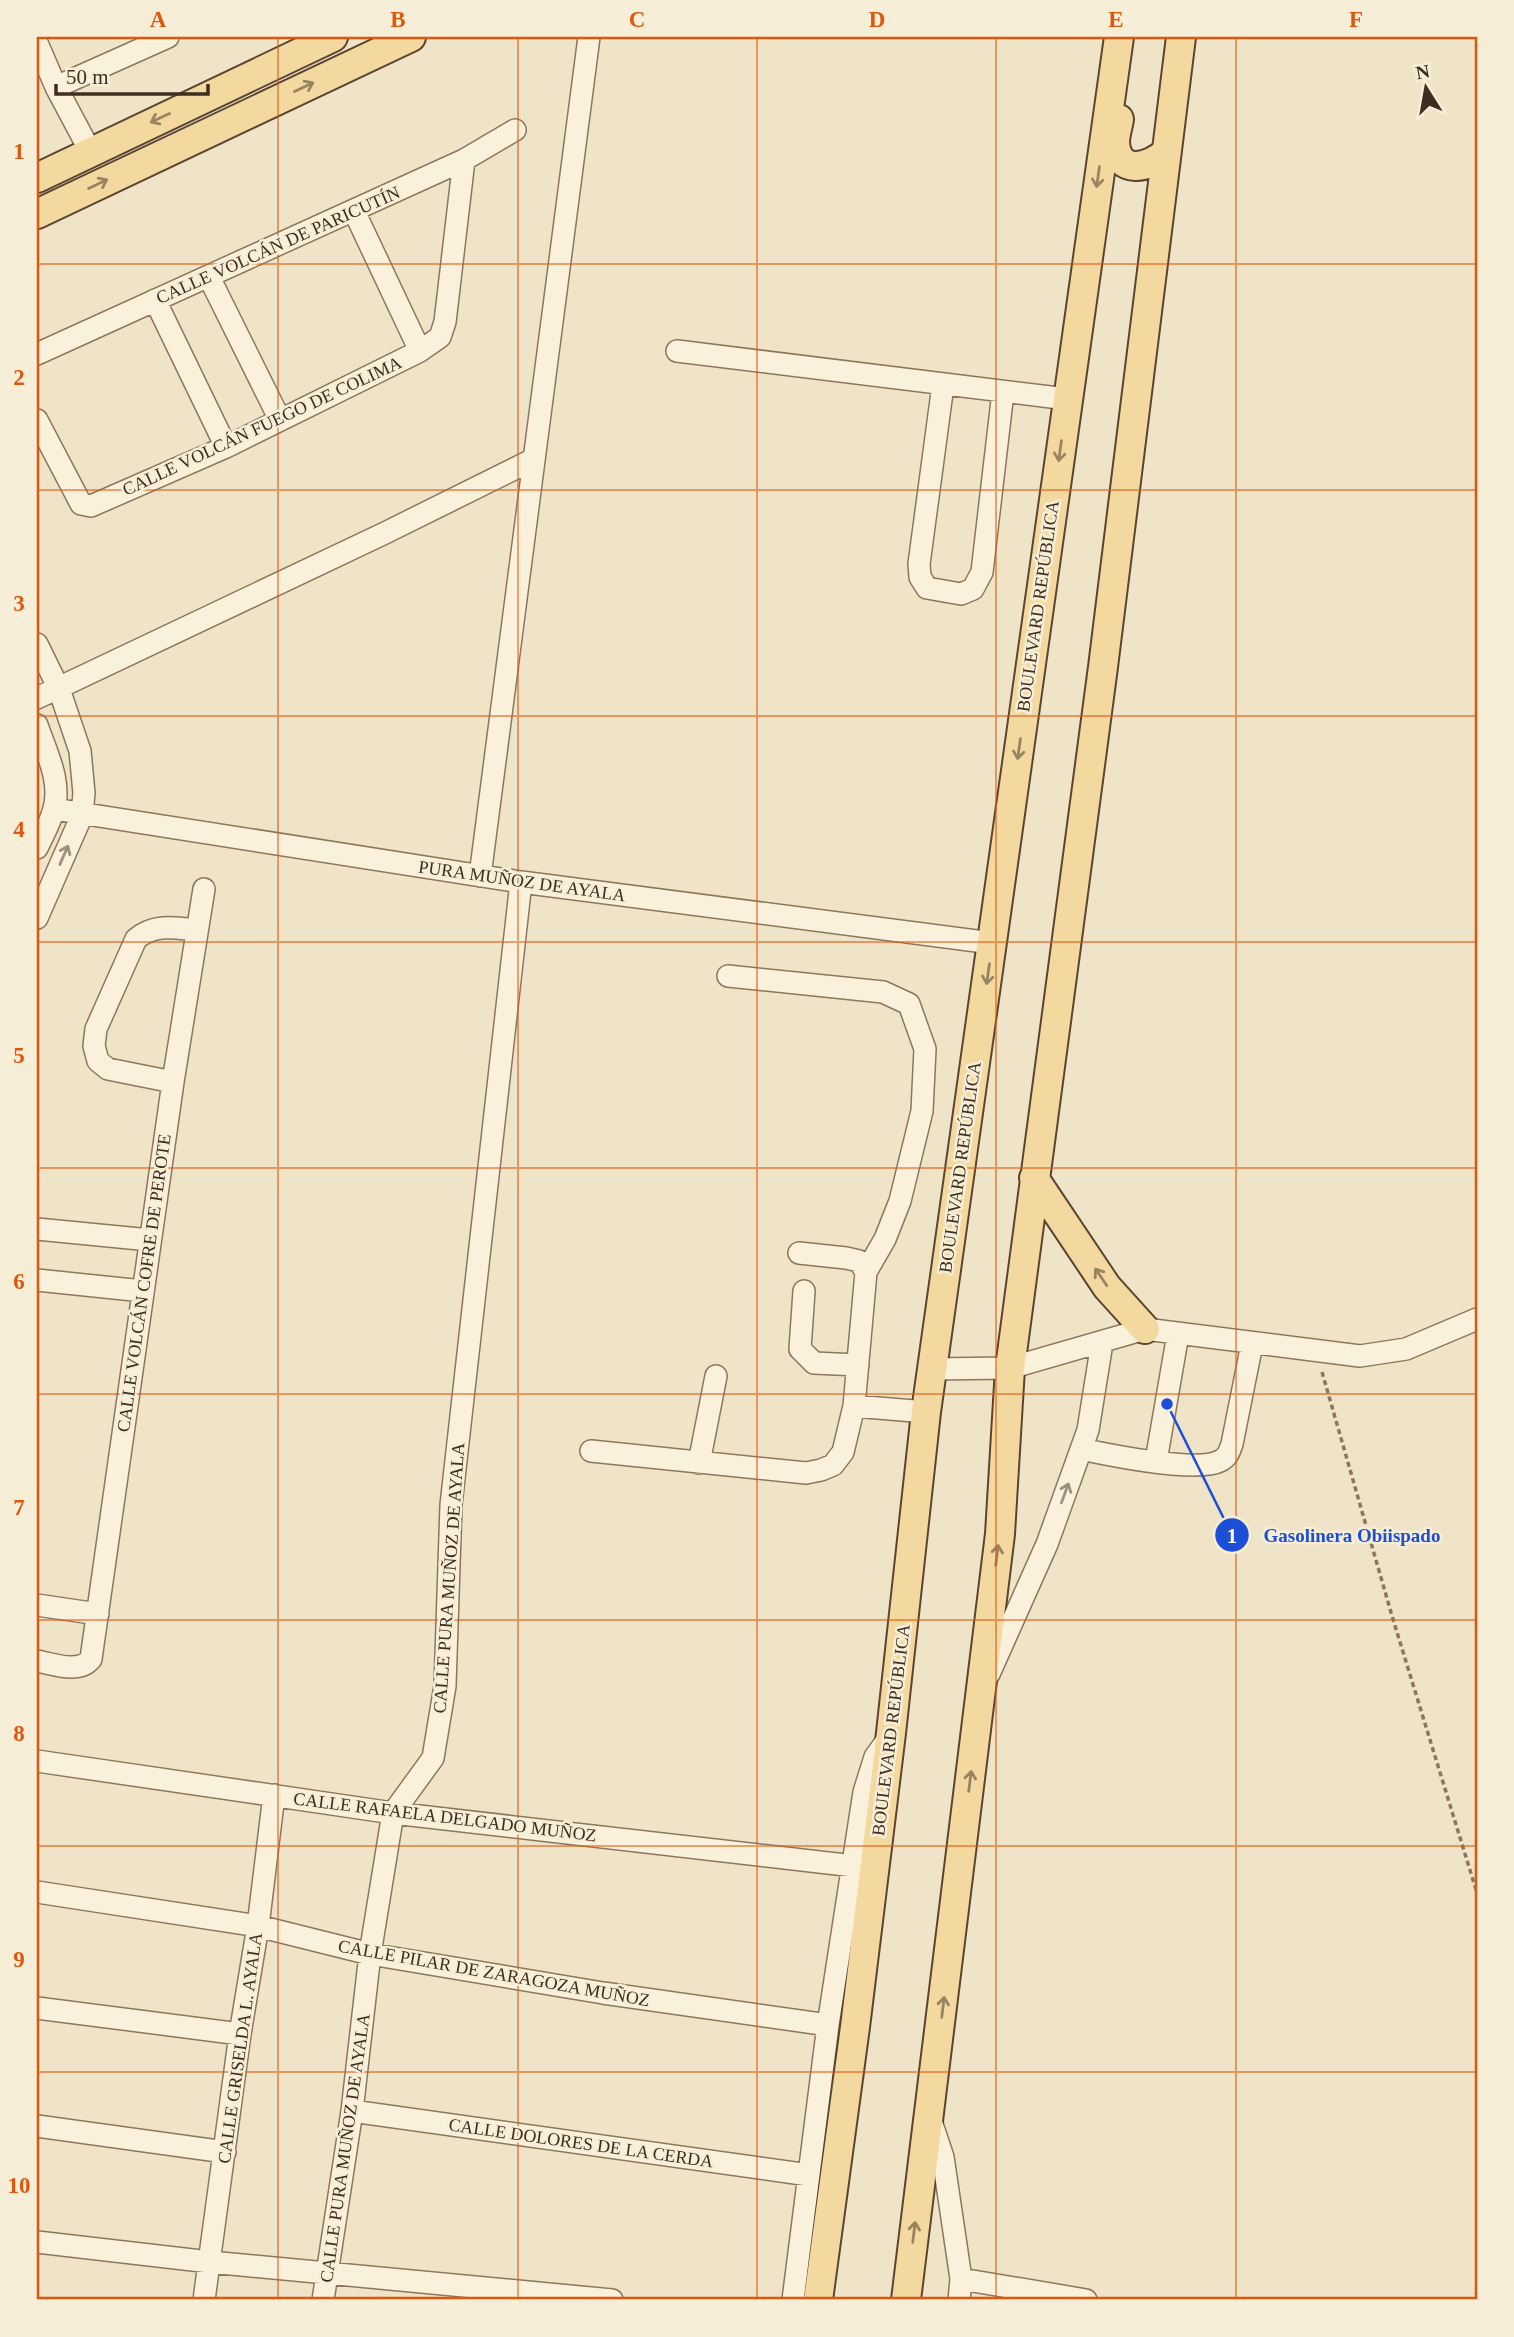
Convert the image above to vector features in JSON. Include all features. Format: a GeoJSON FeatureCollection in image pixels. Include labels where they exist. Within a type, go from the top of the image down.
{"type":"FeatureCollection","features":[{"type":"Feature","properties":{"kind":"main road"},"geometry":{"type":"LineString","coordinates":[[37,178],[333,37]]}},
{"type":"Feature","properties":{"kind":"main road"},"geometry":{"type":"LineString","coordinates":[[37,214],[411,37]]}},
{"type":"Feature","properties":{"kind":"main road","name":"BOULEVARD REPÚBLICA"},"geometry":{"type":"LineString","coordinates":[[818,2300],[857,2014],[926,1412],[1119,37]]}},
{"type":"Feature","properties":{"kind":"main road"},"geometry":{"type":"LineString","coordinates":[[1130,37],[1115,143],[1120,157],[1130,165],[1145,167],[1157,162],[1167,152]]}},
{"type":"Feature","properties":{"kind":"main road"},"geometry":{"type":"LineString","coordinates":[[906,2300],[1000,1534],[1010,1368],[1103,667],[1181,37]]}},
{"type":"Feature","properties":{"kind":"main road"},"geometry":{"type":"LineString","coordinates":[[1034,1178],[1107,1287],[1145,1329]]}},
{"type":"Feature","properties":{"kind":"street"},"geometry":{"type":"LineString","coordinates":[[56,87],[168,37]]}},
{"type":"Feature","properties":{"kind":"street"},"geometry":{"type":"LineString","coordinates":[[480,876],[589,37]]}},
{"type":"Feature","properties":{"kind":"street"},"geometry":{"type":"LineString","coordinates":[[37,43],[56,87],[90,151]]}},
{"type":"Feature","properties":{"kind":"street","name":"CALLE VOLCÁN DE PARICUTÍN"},"geometry":{"type":"LineString","coordinates":[[37,354],[464,160],[515,130]]}},
{"type":"Feature","properties":{"kind":"street","name":"CALLE VOLCÁN FUEGO DE COLIMA"},"geometry":{"type":"LineString","coordinates":[[45,457],[81,504],[95,505],[226,447],[421,351],[440,337],[449,301],[464,160]]}},
{"type":"Feature","properties":{"kind":"street"},"geometry":{"type":"LineString","coordinates":[[354,211],[421,351]]}},
{"type":"Feature","properties":{"kind":"street"},"geometry":{"type":"LineString","coordinates":[[209,277],[280,420]]}},
{"type":"Feature","properties":{"kind":"street"},"geometry":{"type":"LineString","coordinates":[[155,300],[226,447]]}},
{"type":"Feature","properties":{"kind":"street"},"geometry":{"type":"LineString","coordinates":[[677,351],[1067,400]]}},
{"type":"Feature","properties":{"kind":"street"},"geometry":{"type":"LineString","coordinates":[[943,385],[919,564],[920,577],[927,588],[961,594],[973,589],[982,572],[1003,392]]}},
{"type":"Feature","properties":{"kind":"street"},"geometry":{"type":"LineString","coordinates":[[38,428],[45,457]]}},
{"type":"Feature","properties":{"kind":"street"},"geometry":{"type":"LineString","coordinates":[[37,698],[385,533],[534,459]]}},
{"type":"Feature","properties":{"kind":"street"},"geometry":{"type":"LineString","coordinates":[[37,644],[59,689],[80,751],[83,780],[82,815],[37,916]]}},
{"type":"Feature","properties":{"kind":"street"},"geometry":{"type":"LineString","coordinates":[[37,725],[54,774],[54,809],[37,848]]}},
{"type":"Feature","properties":{"kind":"street","name":"PURA MUÑOZ DE AYALA"},"geometry":{"type":"LineString","coordinates":[[54,809],[521,882],[992,943]]}},
{"type":"Feature","properties":{"kind":"street","name":"CALLE PURA MUÑOZ DE AYALA"},"geometry":{"type":"LineString","coordinates":[[323,2300],[352,2111],[370,1954],[393,1813],[433,1758],[445,1686],[451,1505],[521,882]]}},
{"type":"Feature","properties":{"kind":"street","name":"CALLE VOLCÁN COFRE DE PEROTE"},"geometry":{"type":"LineString","coordinates":[[37,1661],[83,1667],[91,1659],[173,1082],[204,889]]}},
{"type":"Feature","properties":{"kind":"street"},"geometry":{"type":"LineString","coordinates":[[173,1082],[108,1069],[98,1061],[94,1046],[96,1029],[136,939],[145,931],[159,926],[197,930]]}},
{"type":"Feature","properties":{"kind":"street"},"geometry":{"type":"LineString","coordinates":[[591,1451],[806,1473],[821,1471],[833,1465],[843,1452],[854,1406],[866,1272],[885,1239],[900,1201],[922,1111],[925,1049],[909,1004],[883,992],[728,976]]}},
{"type":"Feature","properties":{"kind":"street"},"geometry":{"type":"LineString","coordinates":[[37,1229],[150,1240]]}},
{"type":"Feature","properties":{"kind":"street"},"geometry":{"type":"LineString","coordinates":[[799,1253],[859,1261],[866,1272]]}},
{"type":"Feature","properties":{"kind":"street"},"geometry":{"type":"LineString","coordinates":[[37,1280],[144,1291]]}},
{"type":"Feature","properties":{"kind":"street"},"geometry":{"type":"LineString","coordinates":[[804,1291],[800,1349],[814,1363],[858,1365]]}},
{"type":"Feature","properties":{"kind":"street"},"geometry":{"type":"LineString","coordinates":[[932,1369],[1010,1368],[1145,1329],[1360,1356],[1406,1349],[1477,1319]]}},
{"type":"Feature","properties":{"kind":"street"},"geometry":{"type":"LineString","coordinates":[[1156,1461],[1178,1334]]}},
{"type":"Feature","properties":{"kind":"street"},"geometry":{"type":"LineString","coordinates":[[981,1691],[1047,1544],[1088,1430],[1102,1343]]}},
{"type":"Feature","properties":{"kind":"street"},"geometry":{"type":"LineString","coordinates":[[1081,1449],[1202,1466],[1219,1462],[1228,1456],[1235,1431],[1252,1344]]}},
{"type":"Feature","properties":{"kind":"street"},"geometry":{"type":"LineString","coordinates":[[699,1462],[716,1376]]}},
{"type":"Feature","properties":{"kind":"street"},"geometry":{"type":"LineString","coordinates":[[854,1406],[926,1412]]}},
{"type":"Feature","properties":{"kind":"street"},"geometry":{"type":"LineString","coordinates":[[37,1605],[98,1614]]}},
{"type":"Feature","properties":{"kind":"street"},"geometry":{"type":"LineString","coordinates":[[793,2300],[828,2025],[864,1793],[870,1770],[891,1733]]}},
{"type":"Feature","properties":{"kind":"street","name":"CALLE RAFAELA DELGADO MUÑOZ"},"geometry":{"type":"LineString","coordinates":[[37,1761],[393,1813],[854,1866]]}},
{"type":"Feature","properties":{"kind":"street","name":"CALLE GRISELDA L. AYALA"},"geometry":{"type":"LineString","coordinates":[[204,2300],[240,2034],[258,1926],[274,1795]]}},
{"type":"Feature","properties":{"kind":"street","name":"CALLE PILAR DE ZARAGOZA MUÑOZ"},"geometry":{"type":"LineString","coordinates":[[37,1892],[258,1926],[370,1954],[603,1993],[828,2025]]}},
{"type":"Feature","properties":{"kind":"street"},"geometry":{"type":"LineString","coordinates":[[37,2008],[240,2034]]}},
{"type":"Feature","properties":{"kind":"street","name":"CALLE DOLORES DE LA CERDA"},"geometry":{"type":"LineString","coordinates":[[352,2111],[809,2175]]}},
{"type":"Feature","properties":{"kind":"street"},"geometry":{"type":"LineString","coordinates":[[930,2116],[943,2157],[960,2290],[1086,2300]]}},
{"type":"Feature","properties":{"kind":"street"},"geometry":{"type":"LineString","coordinates":[[37,2126],[225,2152]]}},
{"type":"Feature","properties":{"kind":"street"},"geometry":{"type":"LineString","coordinates":[[37,2242],[210,2262],[612,2300]]}},
{"type":"Feature","properties":{"kind":"path"},"geometry":{"type":"LineString","coordinates":[[1316,1352],[1392,1616],[1477,1893]]}},
{"type":"Feature","properties":{"kind":"place","name":"Gasolinera Obiispado"},"geometry":{"type":"Point","coordinates":[1167,1404]}}]}
